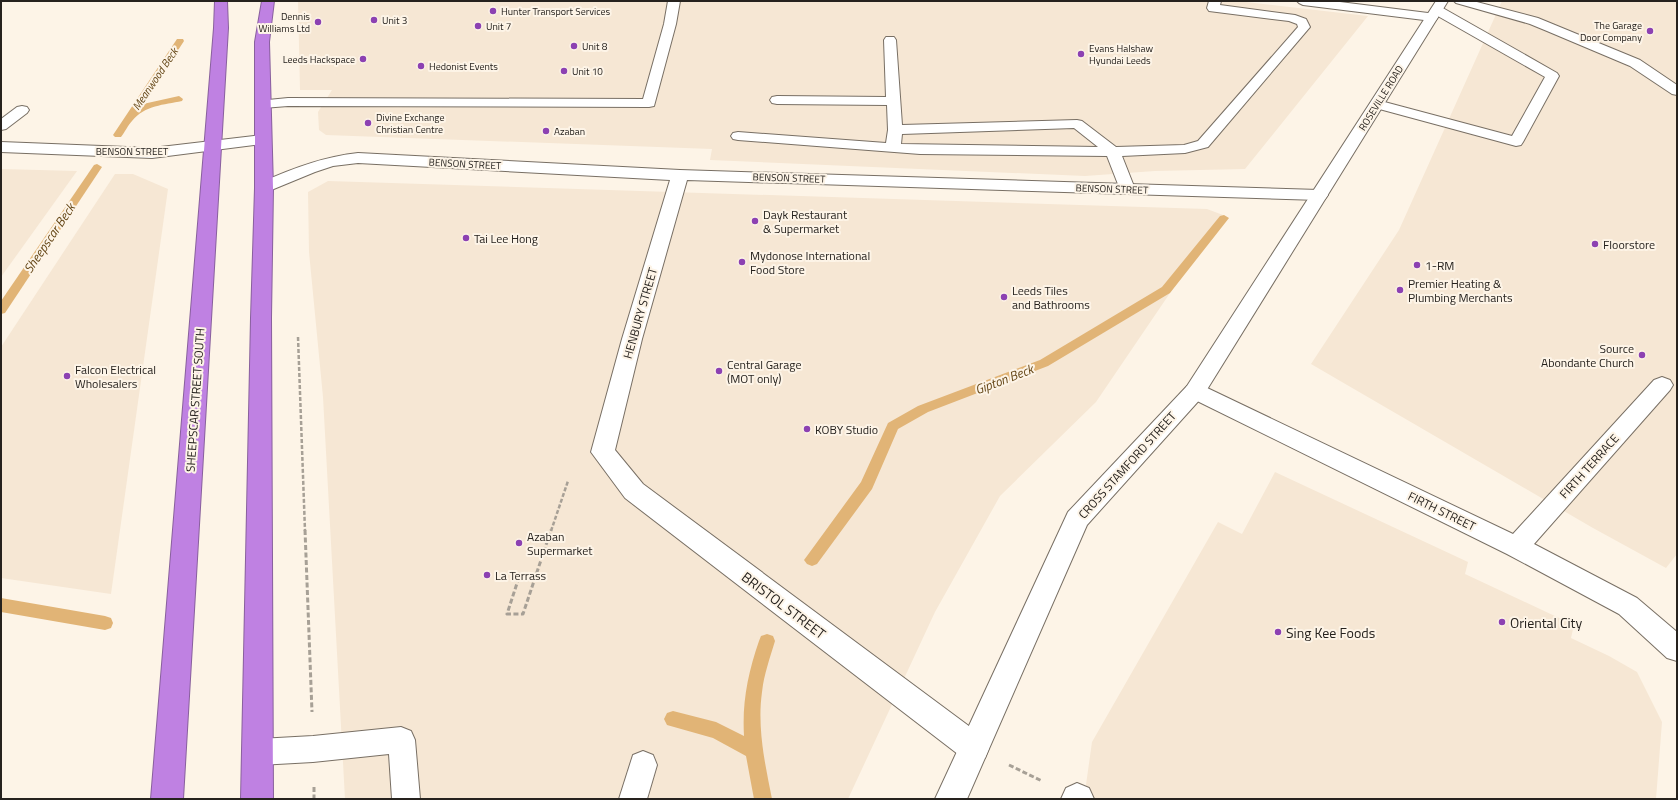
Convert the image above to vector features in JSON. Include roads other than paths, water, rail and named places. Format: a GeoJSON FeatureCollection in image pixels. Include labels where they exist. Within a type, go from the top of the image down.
{"type":"FeatureCollection","features":[{"type":"Feature","properties":{"kind":"highway","name":"SHEEPSCAR STREET SOUTH"},"geometry":{"type":"LineString","coordinates":[[167,799],[211,174],[211,146],[221,28],[221,1]]}},
{"type":"Feature","properties":{"kind":"highway"},"geometry":{"type":"LineString","coordinates":[[257,799],[259,752],[261,318],[264,188],[262,42],[268,1]]}},
{"type":"Feature","properties":{"kind":"street","name":"ROSEVILLE ROAD"},"geometry":{"type":"LineString","coordinates":[[1319,195],[1437,9]]}},
{"type":"Feature","properties":{"kind":"street","name":"BENSON STREET"},"geometry":{"type":"LineString","coordinates":[[1,147],[152,153],[263,140]]}},
{"type":"Feature","properties":{"kind":"street","name":"BENSON STREET"},"geometry":{"type":"LineString","coordinates":[[264,188],[293,174],[310,168],[338,160],[358,158],[680,175],[1319,195]]}},
{"type":"Feature","properties":{"kind":"street","name":"HENBURY STREET"},"geometry":{"type":"LineString","coordinates":[[603,452],[632,339],[680,175]]}},
{"type":"Feature","properties":{"kind":"street","name":"CROSS STAMFORD STREET"},"geometry":{"type":"LineString","coordinates":[[951,799],[1077,519],[1195,391],[1319,195]]}},
{"type":"Feature","properties":{"kind":"street","name":"FIRTH TERRACE"},"geometry":{"type":"LineString","coordinates":[[1516,547],[1662,386]]}},
{"type":"Feature","properties":{"kind":"street","name":"FIRTH STREET"},"geometry":{"type":"LineString","coordinates":[[1195,391],[1516,547],[1628,606],[1677,650]]}},
{"type":"Feature","properties":{"kind":"street","name":"BRISTOL STREET"},"geometry":{"type":"LineString","coordinates":[[603,452],[634,491],[974,748]]}},
{"type":"Feature","properties":{"kind":"lane"},"geometry":{"type":"LineString","coordinates":[[263,104],[288,102],[649,103],[670,24],[674,1]]}},
{"type":"Feature","properties":{"kind":"lane"},"geometry":{"type":"LineString","coordinates":[[738,136],[920,150],[1113,152],[1185,149],[1203,144],[1304,27],[1302,22],[1291,18],[1214,8],[1215,1]]}},
{"type":"Feature","properties":{"kind":"lane"},"geometry":{"type":"LineString","coordinates":[[1302,1],[1437,9],[1552,76],[1516,142],[1377,104]]}},
{"type":"Feature","properties":{"kind":"lane"},"geometry":{"type":"LineString","coordinates":[[1460,1],[1534,21],[1551,28],[1635,63],[1677,91]]}},
{"type":"Feature","properties":{"kind":"lane"},"geometry":{"type":"LineString","coordinates":[[890,40],[895,130],[893,148]]}},
{"type":"Feature","properties":{"kind":"lane"},"geometry":{"type":"LineString","coordinates":[[777,100],[893,101]]}},
{"type":"Feature","properties":{"kind":"lane"},"geometry":{"type":"LineString","coordinates":[[1,126],[22,110]]}},
{"type":"Feature","properties":{"kind":"lane"},"geometry":{"type":"LineString","coordinates":[[895,130],[1076,124],[1113,152],[1127,189]]}},
{"type":"Feature","properties":{"kind":"lane"},"geometry":{"type":"LineString","coordinates":[[259,752],[313,749],[401,740],[406,799]]}},
{"type":"Feature","properties":{"kind":"lane"},"geometry":{"type":"LineString","coordinates":[[633,799],[643,764]]}},
{"type":"Feature","properties":{"kind":"waterway","name":"Meanwood Beck"},"geometry":{"type":"LineString","coordinates":[[130,117],[180,41]]}},
{"type":"Feature","properties":{"kind":"waterway","name":"Sheepscar Beck"},"geometry":{"type":"LineString","coordinates":[[130,117],[135,112],[146,106],[159,102],[179,99]]}},
{"type":"Feature","properties":{"kind":"waterway","name":"Sheepscar Beck"},"geometry":{"type":"LineString","coordinates":[[118,135],[130,117]]}},
{"type":"Feature","properties":{"kind":"waterway","name":"Sheepscar Beck"},"geometry":{"type":"LineString","coordinates":[[1,310],[97,167]]}},
{"type":"Feature","properties":{"kind":"waterway","name":"Gipton Beck"},"geometry":{"type":"LineString","coordinates":[[812,560],[867,485],[893,426],[923,409],[1044,363],[1166,290],[1224,218]]}},
{"type":"Feature","properties":{"kind":"waterway","name":"Sheepscar Beck"},"geometry":{"type":"LineString","coordinates":[[1,605],[105,623]]}},
{"type":"Feature","properties":{"kind":"waterway","name":"Gipton Beck"},"geometry":{"type":"LineString","coordinates":[[763,799],[753,738],[752,707],[756,677],[767,641]]}},
{"type":"Feature","properties":{"kind":"waterway","name":"Sheepscar Beck"},"geometry":{"type":"LineString","coordinates":[[673,719],[716,730],[753,750]]}},
{"type":"Feature","properties":{"kind":"place","name":"Hunter Transport Services"},"geometry":{"type":"Point","coordinates":[493,11]}},
{"type":"Feature","properties":{"kind":"place","name":"Unit 3"},"geometry":{"type":"Point","coordinates":[374,20]}},
{"type":"Feature","properties":{"kind":"place","name":"Dennis Williams Ltd"},"geometry":{"type":"Point","coordinates":[318,22]}},
{"type":"Feature","properties":{"kind":"place","name":"Unit 7"},"geometry":{"type":"Point","coordinates":[478,26]}},
{"type":"Feature","properties":{"kind":"place","name":"The Garage Door Company"},"geometry":{"type":"Point","coordinates":[1650,31]}},
{"type":"Feature","properties":{"kind":"place","name":"Unit 8"},"geometry":{"type":"Point","coordinates":[574,46]}},
{"type":"Feature","properties":{"kind":"place","name":"Evans Halshaw Hyundai Leeds"},"geometry":{"type":"Point","coordinates":[1081,54]}},
{"type":"Feature","properties":{"kind":"place","name":"Leeds Hackspace"},"geometry":{"type":"Point","coordinates":[363,59]}},
{"type":"Feature","properties":{"kind":"place","name":"Hedonist Events"},"geometry":{"type":"Point","coordinates":[421,66]}},
{"type":"Feature","properties":{"kind":"place","name":"Unit 10"},"geometry":{"type":"Point","coordinates":[564,71]}},
{"type":"Feature","properties":{"kind":"place","name":"Divine Exchange Christian Centre"},"geometry":{"type":"Point","coordinates":[368,123]}},
{"type":"Feature","properties":{"kind":"place","name":"Azaban"},"geometry":{"type":"Point","coordinates":[546,131]}},
{"type":"Feature","properties":{"kind":"place","name":"Dayk Restaurant & Supermarket"},"geometry":{"type":"Point","coordinates":[755,221]}},
{"type":"Feature","properties":{"kind":"place","name":"Tai Lee Hong"},"geometry":{"type":"Point","coordinates":[466,238]}},
{"type":"Feature","properties":{"kind":"place","name":"Floorstore"},"geometry":{"type":"Point","coordinates":[1595,244]}},
{"type":"Feature","properties":{"kind":"place","name":"Mydonose International Food Store"},"geometry":{"type":"Point","coordinates":[742,262]}},
{"type":"Feature","properties":{"kind":"place","name":"1-RM"},"geometry":{"type":"Point","coordinates":[1417,265]}},
{"type":"Feature","properties":{"kind":"place","name":"Premier Heating & Plumbing Merchants"},"geometry":{"type":"Point","coordinates":[1400,290]}},
{"type":"Feature","properties":{"kind":"place","name":"Leeds Tiles and Bathrooms"},"geometry":{"type":"Point","coordinates":[1004,297]}},
{"type":"Feature","properties":{"kind":"place","name":"Source Abondante Church"},"geometry":{"type":"Point","coordinates":[1642,355]}},
{"type":"Feature","properties":{"kind":"place","name":"Central Garage (MOT only)"},"geometry":{"type":"Point","coordinates":[719,371]}},
{"type":"Feature","properties":{"kind":"place","name":"Falcon Electrical Wholesalers"},"geometry":{"type":"Point","coordinates":[67,376]}},
{"type":"Feature","properties":{"kind":"place","name":"KOBY Studio"},"geometry":{"type":"Point","coordinates":[807,429]}},
{"type":"Feature","properties":{"kind":"place","name":"Azaban Supermarket"},"geometry":{"type":"Point","coordinates":[519,543]}},
{"type":"Feature","properties":{"kind":"place","name":"La Terrass"},"geometry":{"type":"Point","coordinates":[487,575]}},
{"type":"Feature","properties":{"kind":"place","name":"Oriental City"},"geometry":{"type":"Point","coordinates":[1502,622]}},
{"type":"Feature","properties":{"kind":"place","name":"Sing Kee Foods"},"geometry":{"type":"Point","coordinates":[1278,632]}}]}
